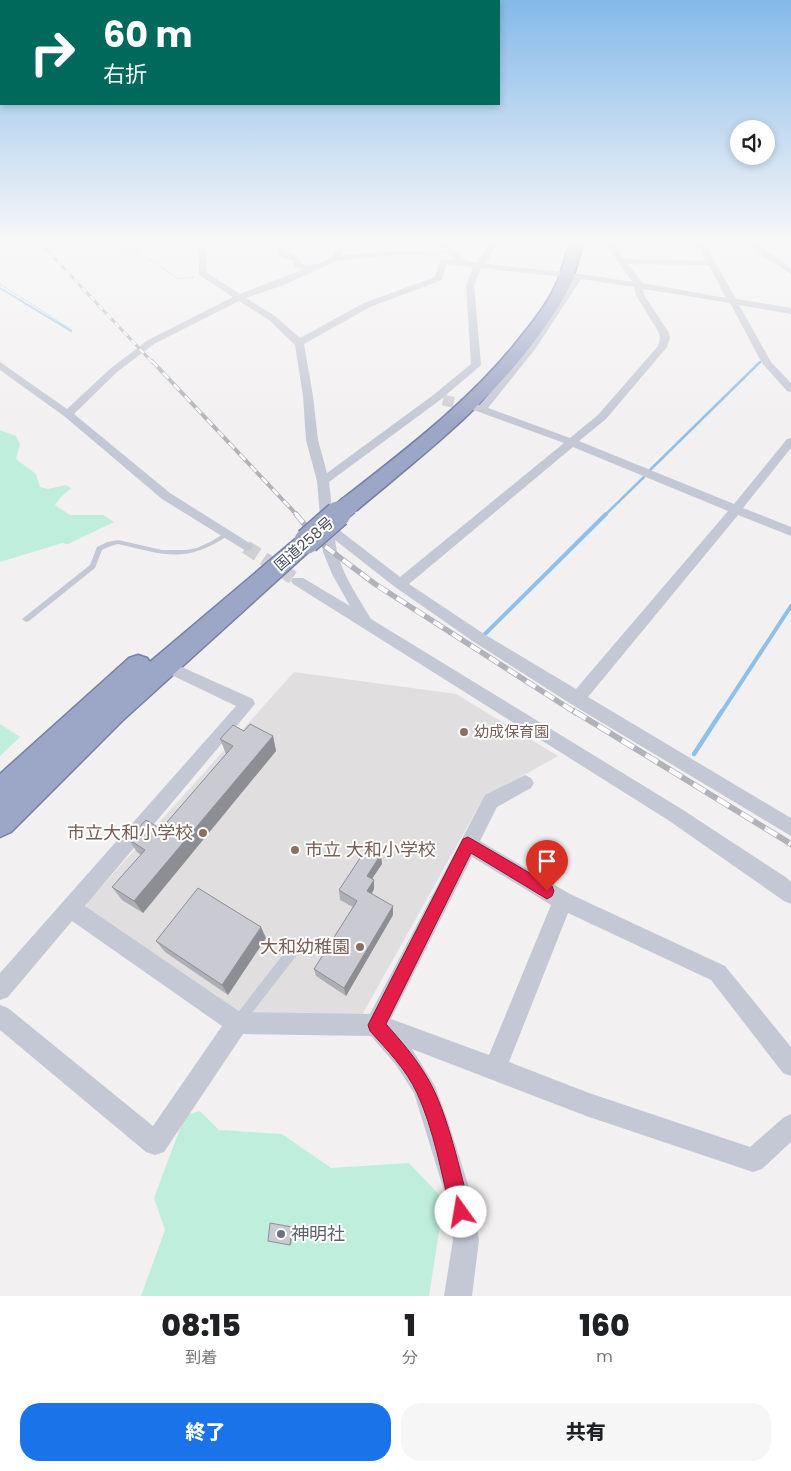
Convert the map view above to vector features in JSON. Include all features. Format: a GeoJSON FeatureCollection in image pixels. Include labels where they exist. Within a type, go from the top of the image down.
{"type":"FeatureCollection","features":[{"type":"Feature","properties":{"kind":"highway","name":"国道258号"},"geometry":{"type":"LineString","coordinates":[[0,822],[35,785],[343,502],[405,459],[494,378],[522,349],[551,304]]}},
{"type":"Feature","properties":{"kind":"highway","name":"国道258号"},"geometry":{"type":"LineString","coordinates":[[0,794],[109,691],[212,600],[310,534]]}},
{"type":"Feature","properties":{"kind":"street"},"geometry":{"type":"LineString","coordinates":[[68,414],[114,370],[151,342],[227,304]]}},
{"type":"Feature","properties":{"kind":"street"},"geometry":{"type":"LineString","coordinates":[[250,304],[272,318],[298,342],[308,396],[312,440],[323,481],[310,534]]}},
{"type":"Feature","properties":{"kind":"street"},"geometry":{"type":"LineString","coordinates":[[298,342],[366,304]]}},
{"type":"Feature","properties":{"kind":"street"},"geometry":{"type":"LineString","coordinates":[[323,481],[440,399],[476,365],[471,304]]}},
{"type":"Feature","properties":{"kind":"street"},"geometry":{"type":"LineString","coordinates":[[562,304],[508,379],[479,408],[571,442],[791,532]]}},
{"type":"Feature","properties":{"kind":"street"},"geometry":{"type":"LineString","coordinates":[[400,584],[602,417],[664,343],[664,333],[646,304]]}},
{"type":"Feature","properties":{"kind":"street"},"geometry":{"type":"LineString","coordinates":[[734,304],[767,363],[791,389]]}},
{"type":"Feature","properties":{"kind":"street"},"geometry":{"type":"LineString","coordinates":[[749,304],[791,311]]}},
{"type":"Feature","properties":{"kind":"street"},"geometry":{"type":"LineString","coordinates":[[0,365],[68,414],[166,496],[246,547]]}},
{"type":"Feature","properties":{"kind":"street"},"geometry":{"type":"LineString","coordinates":[[577,699],[791,441]]}},
{"type":"Feature","properties":{"kind":"street"},"geometry":{"type":"LineString","coordinates":[[310,534],[400,584],[479,638],[791,828]]}},
{"type":"Feature","properties":{"kind":"street"},"geometry":{"type":"LineString","coordinates":[[310,534],[330,552],[339,574],[365,622]]}},
{"type":"Feature","properties":{"kind":"street"},"geometry":{"type":"LineString","coordinates":[[298,580],[674,814],[791,894]]}},
{"type":"Feature","properties":{"kind":"street"},"geometry":{"type":"LineString","coordinates":[[0,989],[247,704],[164,665]]}},
{"type":"Feature","properties":{"kind":"street"},"geometry":{"type":"LineString","coordinates":[[376,1025],[491,801],[525,783]]}},
{"type":"Feature","properties":{"kind":"street"},"geometry":{"type":"LineString","coordinates":[[468,844],[563,901],[718,973],[791,1065]]}},
{"type":"Feature","properties":{"kind":"street"},"geometry":{"type":"LineString","coordinates":[[495,1068],[563,901]]}},
{"type":"Feature","properties":{"kind":"street"},"geometry":{"type":"LineString","coordinates":[[70,908],[237,1023],[376,1025],[495,1068],[589,1105],[753,1160],[791,1126]]}},
{"type":"Feature","properties":{"kind":"street"},"geometry":{"type":"LineString","coordinates":[[0,1016],[154,1143],[237,1023]]}},
{"type":"Feature","properties":{"kind":"street"},"geometry":{"type":"LineString","coordinates":[[376,1025],[404,1058],[423,1086],[436,1121],[459,1197],[466,1240],[458,1296]]}},
{"type":"Feature","properties":{"kind":"lane"},"geometry":{"type":"LineString","coordinates":[[26,619],[93,566],[99,549],[109,544],[118,542],[172,554],[200,550],[227,534]]}},
{"type":"Feature","properties":{"kind":"lane"},"geometry":{"type":"LineString","coordinates":[[237,1023],[296,947]]}},
{"type":"Feature","properties":{"kind":"path"},"geometry":{"type":"LineString","coordinates":[[32,304],[72,330]]}},
{"type":"Feature","properties":{"kind":"shaded area","name":"市立 大和小学校"},"geometry":{"type":"Polygon","coordinates":[[[294,672],[456,694],[558,756],[484,797],[362,1015],[242,1014],[86,910],[87,903],[294,672]]]}},
{"type":"Feature","properties":{"kind":"green space"},"geometry":{"type":"Polygon","coordinates":[[[0,430],[16,436],[20,444],[16,459],[36,474],[40,487],[48,489],[66,485],[71,488],[55,505],[70,515],[103,515],[114,522],[68,544],[62,543],[0,562],[0,430]]]}},
{"type":"Feature","properties":{"kind":"green space"},"geometry":{"type":"Polygon","coordinates":[[[0,724],[20,737],[0,756],[0,724]]]}},
{"type":"Feature","properties":{"kind":"green space"},"geometry":{"type":"Polygon","coordinates":[[[200,1111],[219,1130],[282,1134],[331,1168],[409,1163],[444,1200],[429,1296],[141,1296],[165,1230],[154,1198],[185,1115],[200,1111]]]}},
{"type":"Feature","properties":{"kind":"building"},"geometry":{"type":"Polygon","coordinates":[[[250,724],[273,736],[134,901],[112,887],[145,850],[128,839],[146,820],[161,829],[233,746],[220,739],[233,725],[244,731],[250,724]]]}},
{"type":"Feature","properties":{"kind":"building"},"geometry":{"type":"Polygon","coordinates":[[[368,846],[381,854],[367,876],[374,880],[367,891],[393,906],[344,988],[314,969],[357,901],[339,890],[368,846]]]}},
{"type":"Feature","properties":{"kind":"building"},"geometry":{"type":"Polygon","coordinates":[[[198,888],[261,927],[222,985],[156,941],[198,888]]]}},
{"type":"Feature","properties":{"kind":"building","name":"神明社"},"geometry":{"type":"Polygon","coordinates":[[[270,1223],[292,1227],[290,1245],[268,1241],[270,1223]]]}},
{"type":"Feature","properties":{"kind":"waterway"},"geometry":{"type":"LineString","coordinates":[[27,304],[71,331]]}},
{"type":"Feature","properties":{"kind":"waterway"},"geometry":{"type":"LineString","coordinates":[[649,471],[760,362]]}},
{"type":"Feature","properties":{"kind":"waterway"},"geometry":{"type":"LineString","coordinates":[[605,515],[644,477]]}},
{"type":"Feature","properties":{"kind":"waterway"},"geometry":{"type":"LineString","coordinates":[[484,635],[606,514]]}},
{"type":"Feature","properties":{"kind":"waterway"},"geometry":{"type":"LineString","coordinates":[[721,713],[791,606]]}},
{"type":"Feature","properties":{"kind":"waterway"},"geometry":{"type":"LineString","coordinates":[[694,754],[722,711]]}},
{"type":"Feature","properties":{"kind":"tunnel"},"geometry":{"type":"LineString","coordinates":[[443,400],[475,407]]}},
{"type":"Feature","properties":{"kind":"tunnel"},"geometry":{"type":"LineString","coordinates":[[246,547],[298,581]]}},
{"type":"Feature","properties":{"kind":"railway"},"geometry":{"type":"LineString","coordinates":[[98,304],[153,363]]}},
{"type":"Feature","properties":{"kind":"railway"},"geometry":{"type":"LineString","coordinates":[[152,361],[297,515]]}},
{"type":"Feature","properties":{"kind":"railway"},"geometry":{"type":"LineString","coordinates":[[296,514],[318,541],[375,584],[576,713]]}},
{"type":"Feature","properties":{"kind":"railway"},"geometry":{"type":"LineString","coordinates":[[574,711],[791,844]]}},
{"type":"Feature","properties":{"kind":"place","name":"幼成保育園"},"geometry":{"type":"Point","coordinates":[464,732]}},
{"type":"Feature","properties":{"kind":"place","name":"市立大和小学校"},"geometry":{"type":"Point","coordinates":[203,833]}},
{"type":"Feature","properties":{"kind":"place","name":"市立 大和小学校"},"geometry":{"type":"Point","coordinates":[295,850]}},
{"type":"Feature","properties":{"kind":"place","name":"大和幼稚園"},"geometry":{"type":"Point","coordinates":[360,947]}},
{"type":"Feature","properties":{"kind":"place","name":"神明社"},"geometry":{"type":"Point","coordinates":[281,1234]}},
{"type":"Feature","properties":{"kind":"route"},"geometry":{"type":"LineString","coordinates":[[461,1212],[459,1197],[436,1121],[423,1086],[404,1058],[376,1025],[468,844],[547,891]]}}]}
